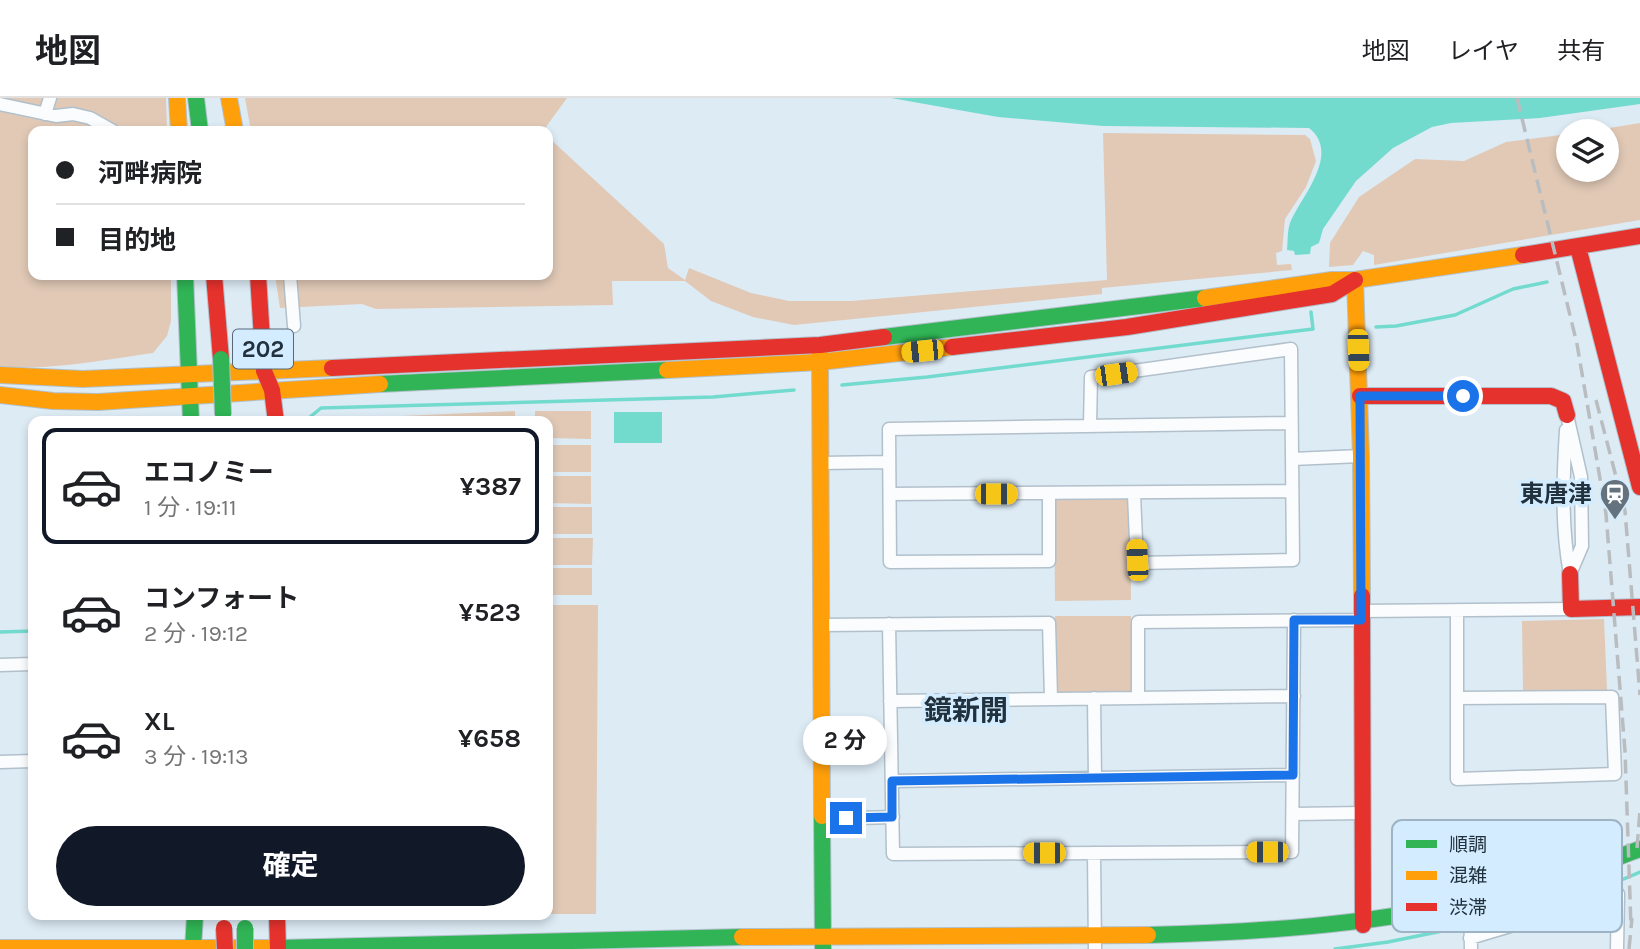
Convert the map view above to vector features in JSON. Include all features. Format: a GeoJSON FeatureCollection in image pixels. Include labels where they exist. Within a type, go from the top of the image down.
{"type":"FeatureCollection","features":[{"type":"Feature","properties":{"kind":"main road"},"geometry":{"type":"LineString","coordinates":[[177,98],[178,126]]}},
{"type":"Feature","properties":{"kind":"main road"},"geometry":{"type":"LineString","coordinates":[[196,98],[199,126]]}},
{"type":"Feature","properties":{"kind":"main road"},"geometry":{"type":"LineString","coordinates":[[229,98],[234,126]]}},
{"type":"Feature","properties":{"kind":"main road"},"geometry":{"type":"LineString","coordinates":[[0,375],[83,379],[820,345],[1123,309],[1332,280],[1355,280],[1640,236]]}},
{"type":"Feature","properties":{"kind":"main road"},"geometry":{"type":"LineString","coordinates":[[1578,247],[1640,487]]}},
{"type":"Feature","properties":{"kind":"main road"},"geometry":{"type":"LineString","coordinates":[[185,280],[191,416]]}},
{"type":"Feature","properties":{"kind":"main road","name":"202"},"geometry":{"type":"LineString","coordinates":[[214,280],[223,416]]}},
{"type":"Feature","properties":{"kind":"main road","name":"202"},"geometry":{"type":"LineString","coordinates":[[258,280],[264,371],[272,390],[275,416]]}},
{"type":"Feature","properties":{"kind":"main road"},"geometry":{"type":"LineString","coordinates":[[0,395],[53,401],[99,402],[272,390],[820,362],[1127,327],[1332,294],[1355,280]]}},
{"type":"Feature","properties":{"kind":"main road"},"geometry":{"type":"LineString","coordinates":[[1355,280],[1361,456],[1363,925]]}},
{"type":"Feature","properties":{"kind":"main road"},"geometry":{"type":"LineString","coordinates":[[820,345],[823,943]]}},
{"type":"Feature","properties":{"kind":"main road"},"geometry":{"type":"LineString","coordinates":[[1360,396],[1552,396],[1563,401],[1567,415]]}},
{"type":"Feature","properties":{"kind":"main road"},"geometry":{"type":"LineString","coordinates":[[1570,574],[1571,609],[1640,607]]}},
{"type":"Feature","properties":{"kind":"main road"},"geometry":{"type":"LineString","coordinates":[[1622,856],[1640,849]]}},
{"type":"Feature","properties":{"kind":"main road"},"geometry":{"type":"LineString","coordinates":[[193,949],[195,920]]}},
{"type":"Feature","properties":{"kind":"main road"},"geometry":{"type":"LineString","coordinates":[[277,920],[278,949]]}},
{"type":"Feature","properties":{"kind":"main road"},"geometry":{"type":"LineString","coordinates":[[224,921],[225,949]]}},
{"type":"Feature","properties":{"kind":"main road"},"geometry":{"type":"LineString","coordinates":[[245,921],[245,949]]}},
{"type":"Feature","properties":{"kind":"main road"},"geometry":{"type":"LineString","coordinates":[[0,948],[278,949],[1094,943],[1230,936],[1392,922]]}},
{"type":"Feature","properties":{"kind":"street"},"geometry":{"type":"LineString","coordinates":[[45,114],[50,98]]}},
{"type":"Feature","properties":{"kind":"street"},"geometry":{"type":"LineString","coordinates":[[0,104],[56,116],[73,114],[90,118],[104,126]]}},
{"type":"Feature","properties":{"kind":"street"},"geometry":{"type":"LineString","coordinates":[[290,280],[294,326]]}},
{"type":"Feature","properties":{"kind":"street"},"geometry":{"type":"LineString","coordinates":[[1090,425],[1091,377],[1291,349],[1293,560],[1137,563],[1134,494]]}},
{"type":"Feature","properties":{"kind":"street"},"geometry":{"type":"LineString","coordinates":[[1567,415],[1581,477],[1582,546],[1570,574]]}},
{"type":"Feature","properties":{"kind":"street"},"geometry":{"type":"LineString","coordinates":[[1049,494],[1049,561],[890,562],[889,429],[1291,423]]}},
{"type":"Feature","properties":{"kind":"street"},"geometry":{"type":"LineString","coordinates":[[1292,459],[1361,456]]}},
{"type":"Feature","properties":{"kind":"street"},"geometry":{"type":"LineString","coordinates":[[820,463],[889,463]]}},
{"type":"Feature","properties":{"kind":"street"},"geometry":{"type":"LineString","coordinates":[[890,494],[1292,491]]}},
{"type":"Feature","properties":{"kind":"street"},"geometry":{"type":"LineString","coordinates":[[1138,697],[1138,622],[1294,620],[1361,615],[1571,609]]}},
{"type":"Feature","properties":{"kind":"street"},"geometry":{"type":"LineString","coordinates":[[1457,612],[1457,698],[1457,779],[1615,774],[1612,697],[1457,698]]}},
{"type":"Feature","properties":{"kind":"street"},"geometry":{"type":"LineString","coordinates":[[889,624],[893,854],[1292,852],[1294,620]]}},
{"type":"Feature","properties":{"kind":"street"},"geometry":{"type":"LineString","coordinates":[[821,625],[1049,623],[1051,698]]}},
{"type":"Feature","properties":{"kind":"street"},"geometry":{"type":"LineString","coordinates":[[0,665],[28,664]]}},
{"type":"Feature","properties":{"kind":"street"},"geometry":{"type":"LineString","coordinates":[[890,701],[1294,696]]}},
{"type":"Feature","properties":{"kind":"street"},"geometry":{"type":"LineString","coordinates":[[1094,698],[1095,778]]}},
{"type":"Feature","properties":{"kind":"street"},"geometry":{"type":"LineString","coordinates":[[0,762],[28,761]]}},
{"type":"Feature","properties":{"kind":"street"},"geometry":{"type":"LineString","coordinates":[[892,781],[1293,775]]}},
{"type":"Feature","properties":{"kind":"street"},"geometry":{"type":"LineString","coordinates":[[1293,814],[1363,813]]}},
{"type":"Feature","properties":{"kind":"street"},"geometry":{"type":"LineString","coordinates":[[822,819],[892,817]]}},
{"type":"Feature","properties":{"kind":"street"},"geometry":{"type":"LineString","coordinates":[[1094,853],[1094,943]]}},
{"type":"Feature","properties":{"kind":"shaded area"},"geometry":{"type":"Polygon","coordinates":[[[0,98],[166,98],[167,126],[28,126],[28,280],[171,280],[171,321],[167,336],[153,353],[57,366],[0,366],[0,98]]]}},
{"type":"Feature","properties":{"kind":"shaded area"},"geometry":{"type":"Polygon","coordinates":[[[245,98],[567,98],[547,126],[250,126],[245,98]]]}},
{"type":"Feature","properties":{"kind":"shaded area"},"geometry":{"type":"Polygon","coordinates":[[[891,98],[1640,98],[1640,104],[1540,118],[1451,123],[1432,127],[1393,148],[1356,181],[1323,229],[1319,243],[1311,247],[1310,254],[1295,255],[1294,251],[1287,250],[1289,226],[1316,176],[1320,163],[1318,139],[1309,128],[1103,126],[998,117],[891,98]]]}},
{"type":"Feature","properties":{"kind":"shaded area"},"geometry":{"type":"Polygon","coordinates":[[[1640,123],[1640,220],[1374,265],[1374,255],[1363,251],[1353,265],[1329,267],[1330,243],[1359,197],[1415,159],[1464,161],[1506,142],[1556,136],[1556,182],[1619,182],[1619,126],[1640,123]]]}},
{"type":"Feature","properties":{"kind":"shaded area"},"geometry":{"type":"Polygon","coordinates":[[[1103,133],[1305,135],[1310,139],[1316,161],[1306,187],[1285,219],[1282,251],[1276,253],[1277,265],[1291,264],[1292,270],[1102,288],[1102,294],[794,325],[753,317],[711,301],[685,281],[612,281],[613,305],[376,309],[362,304],[280,308],[276,280],[553,280],[553,142],[664,244],[668,268],[685,280],[689,268],[751,293],[789,301],[851,301],[1107,280],[1103,133]]]}},
{"type":"Feature","properties":{"kind":"shaded area"},"geometry":{"type":"Polygon","coordinates":[[[515,411],[515,416],[401,416],[515,411]]]}},
{"type":"Feature","properties":{"kind":"shaded area"},"geometry":{"type":"Polygon","coordinates":[[[535,411],[591,411],[591,439],[553,438],[553,416],[535,416],[535,411]]]}},
{"type":"Feature","properties":{"kind":"shaded area"},"geometry":{"type":"Polygon","coordinates":[[[614,412],[662,412],[662,443],[614,443],[614,412]]]}},
{"type":"Feature","properties":{"kind":"shaded area"},"geometry":{"type":"Polygon","coordinates":[[[553,445],[591,445],[591,472],[553,472],[553,445]]]}},
{"type":"Feature","properties":{"kind":"shaded area"},"geometry":{"type":"Polygon","coordinates":[[[553,476],[591,476],[591,504],[553,503],[553,476]]]}},
{"type":"Feature","properties":{"kind":"shaded area"},"geometry":{"type":"Polygon","coordinates":[[[1130,499],[1131,600],[1055,601],[1054,500],[1130,499]]]}},
{"type":"Feature","properties":{"kind":"shaded area"},"geometry":{"type":"Polygon","coordinates":[[[553,507],[592,507],[592,534],[553,534],[553,507]]]}},
{"type":"Feature","properties":{"kind":"shaded area"},"geometry":{"type":"Polygon","coordinates":[[[553,538],[593,538],[592,565],[553,565],[553,538]]]}},
{"type":"Feature","properties":{"kind":"shaded area"},"geometry":{"type":"Polygon","coordinates":[[[553,568],[592,568],[592,595],[553,595],[553,568]]]}},
{"type":"Feature","properties":{"kind":"shaded area"},"geometry":{"type":"Polygon","coordinates":[[[553,605],[598,605],[596,914],[553,914],[553,605]]]}},
{"type":"Feature","properties":{"kind":"shaded area"},"geometry":{"type":"Polygon","coordinates":[[[1055,616],[1131,616],[1131,693],[1056,693],[1055,616]]]}},
{"type":"Feature","properties":{"kind":"shaded area"},"geometry":{"type":"Polygon","coordinates":[[[1604,619],[1607,690],[1523,692],[1522,621],[1604,619]]]}},
{"type":"Feature","properties":{"kind":"waterway"},"geometry":{"type":"LineString","coordinates":[[1376,327],[1455,315],[1513,289],[1547,282]]}},
{"type":"Feature","properties":{"kind":"waterway"},"geometry":{"type":"LineString","coordinates":[[842,385],[1313,329],[1311,312]]}},
{"type":"Feature","properties":{"kind":"waterway"},"geometry":{"type":"LineString","coordinates":[[311,416],[321,408],[713,397],[794,390]]}},
{"type":"Feature","properties":{"kind":"waterway"},"geometry":{"type":"LineString","coordinates":[[0,632],[28,631]]}},
{"type":"Feature","properties":{"kind":"waterway"},"geometry":{"type":"LineString","coordinates":[[1622,879],[1640,872]]}},
{"type":"Feature","properties":{"kind":"waterway"},"geometry":{"type":"LineString","coordinates":[[1335,949],[1437,932]]}},
{"type":"Feature","properties":{"kind":"railway"},"geometry":{"type":"LineString","coordinates":[[1517,98],[1577,344],[1606,514],[1625,751],[1631,927]]}},
{"type":"Feature","properties":{"kind":"railway"},"geometry":{"type":"LineString","coordinates":[[1596,400],[1625,511],[1640,695]]}},
{"type":"Feature","properties":{"kind":"railway"},"geometry":{"type":"LineString","coordinates":[[1637,848],[1640,810]]}},
{"type":"Feature","properties":{"kind":"railway"},"geometry":{"type":"LineString","coordinates":[[1629,949],[1632,918]]}},
{"type":"Feature","properties":{"kind":"traffic: fast"},"geometry":{"type":"LineString","coordinates":[[196,98],[199,126]]}},
{"type":"Feature","properties":{"kind":"traffic: fast"},"geometry":{"type":"LineString","coordinates":[[185,280],[191,416]]}},
{"type":"Feature","properties":{"kind":"traffic: fast"},"geometry":{"type":"LineString","coordinates":[[884,337],[1205,298]]}},
{"type":"Feature","properties":{"kind":"traffic: fast"},"geometry":{"type":"LineString","coordinates":[[221,359],[223,415]]}},
{"type":"Feature","properties":{"kind":"traffic: fast"},"geometry":{"type":"LineString","coordinates":[[380,384],[667,370]]}},
{"type":"Feature","properties":{"kind":"traffic: fast"},"geometry":{"type":"LineString","coordinates":[[822,816],[823,949]]}},
{"type":"Feature","properties":{"kind":"traffic: fast"},"geometry":{"type":"LineString","coordinates":[[1622,856],[1640,849]]}},
{"type":"Feature","properties":{"kind":"traffic: fast"},"geometry":{"type":"LineString","coordinates":[[1148,935],[1249,931],[1392,916]]}},
{"type":"Feature","properties":{"kind":"traffic: fast"},"geometry":{"type":"LineString","coordinates":[[193,949],[195,920]]}},
{"type":"Feature","properties":{"kind":"traffic: fast"},"geometry":{"type":"LineString","coordinates":[[245,928],[245,949]]}},
{"type":"Feature","properties":{"kind":"traffic: fast"},"geometry":{"type":"LineString","coordinates":[[278,948],[742,937]]}},
{"type":"Feature","properties":{"kind":"traffic: slow"},"geometry":{"type":"LineString","coordinates":[[177,98],[179,126]]}},
{"type":"Feature","properties":{"kind":"traffic: slow"},"geometry":{"type":"LineString","coordinates":[[229,98],[234,126]]}},
{"type":"Feature","properties":{"kind":"traffic: slow"},"geometry":{"type":"LineString","coordinates":[[1205,298],[1332,280],[1355,280],[1523,255]]}},
{"type":"Feature","properties":{"kind":"traffic: slow"},"geometry":{"type":"LineString","coordinates":[[1355,280],[1361,456],[1362,596]]}},
{"type":"Feature","properties":{"kind":"traffic: slow"},"geometry":{"type":"LineString","coordinates":[[667,370],[820,362],[952,347]]}},
{"type":"Feature","properties":{"kind":"traffic: slow"},"geometry":{"type":"LineString","coordinates":[[820,352],[822,816]]}},
{"type":"Feature","properties":{"kind":"traffic: slow"},"geometry":{"type":"LineString","coordinates":[[0,375],[83,379],[332,368]]}},
{"type":"Feature","properties":{"kind":"traffic: slow"},"geometry":{"type":"LineString","coordinates":[[0,395],[53,401],[98,402],[380,384]]}},
{"type":"Feature","properties":{"kind":"traffic: slow"},"geometry":{"type":"LineString","coordinates":[[742,937],[1148,935]]}},
{"type":"Feature","properties":{"kind":"traffic: slow"},"geometry":{"type":"LineString","coordinates":[[0,948],[278,948]]}},
{"type":"Feature","properties":{"kind":"traffic: jam"},"geometry":{"type":"LineString","coordinates":[[1523,255],[1640,236]]}},
{"type":"Feature","properties":{"kind":"traffic: jam"},"geometry":{"type":"LineString","coordinates":[[1578,247],[1640,487]]}},
{"type":"Feature","properties":{"kind":"traffic: jam"},"geometry":{"type":"LineString","coordinates":[[214,280],[221,359]]}},
{"type":"Feature","properties":{"kind":"traffic: jam"},"geometry":{"type":"LineString","coordinates":[[258,280],[264,371],[272,390],[275,416]]}},
{"type":"Feature","properties":{"kind":"traffic: jam"},"geometry":{"type":"LineString","coordinates":[[952,347],[1127,327],[1332,294],[1355,280]]}},
{"type":"Feature","properties":{"kind":"traffic: jam"},"geometry":{"type":"LineString","coordinates":[[332,368],[820,345],[884,337]]}},
{"type":"Feature","properties":{"kind":"traffic: jam"},"geometry":{"type":"LineString","coordinates":[[1360,396],[1551,396],[1563,401],[1567,415]]}},
{"type":"Feature","properties":{"kind":"traffic: jam"},"geometry":{"type":"LineString","coordinates":[[1570,574],[1571,609],[1640,607]]}},
{"type":"Feature","properties":{"kind":"traffic: jam"},"geometry":{"type":"LineString","coordinates":[[1362,596],[1363,925]]}},
{"type":"Feature","properties":{"kind":"traffic: jam"},"geometry":{"type":"LineString","coordinates":[[277,920],[278,949]]}},
{"type":"Feature","properties":{"kind":"traffic: jam"},"geometry":{"type":"LineString","coordinates":[[224,928],[225,949]]}},
{"type":"Feature","properties":{"kind":"place","name":"東唐津"},"geometry":{"type":"Point","coordinates":[1615,521]}},
{"type":"Feature","properties":{"kind":"district","name":"鏡新開"},"geometry":{"type":"Point","coordinates":[966,710]}},
{"type":"Feature","properties":{"kind":"route"},"geometry":{"type":"LineString","coordinates":[[846,818],[892,817],[892,781],[1293,775],[1294,620],[1361,620],[1360,396],[1463,396]]}}]}
